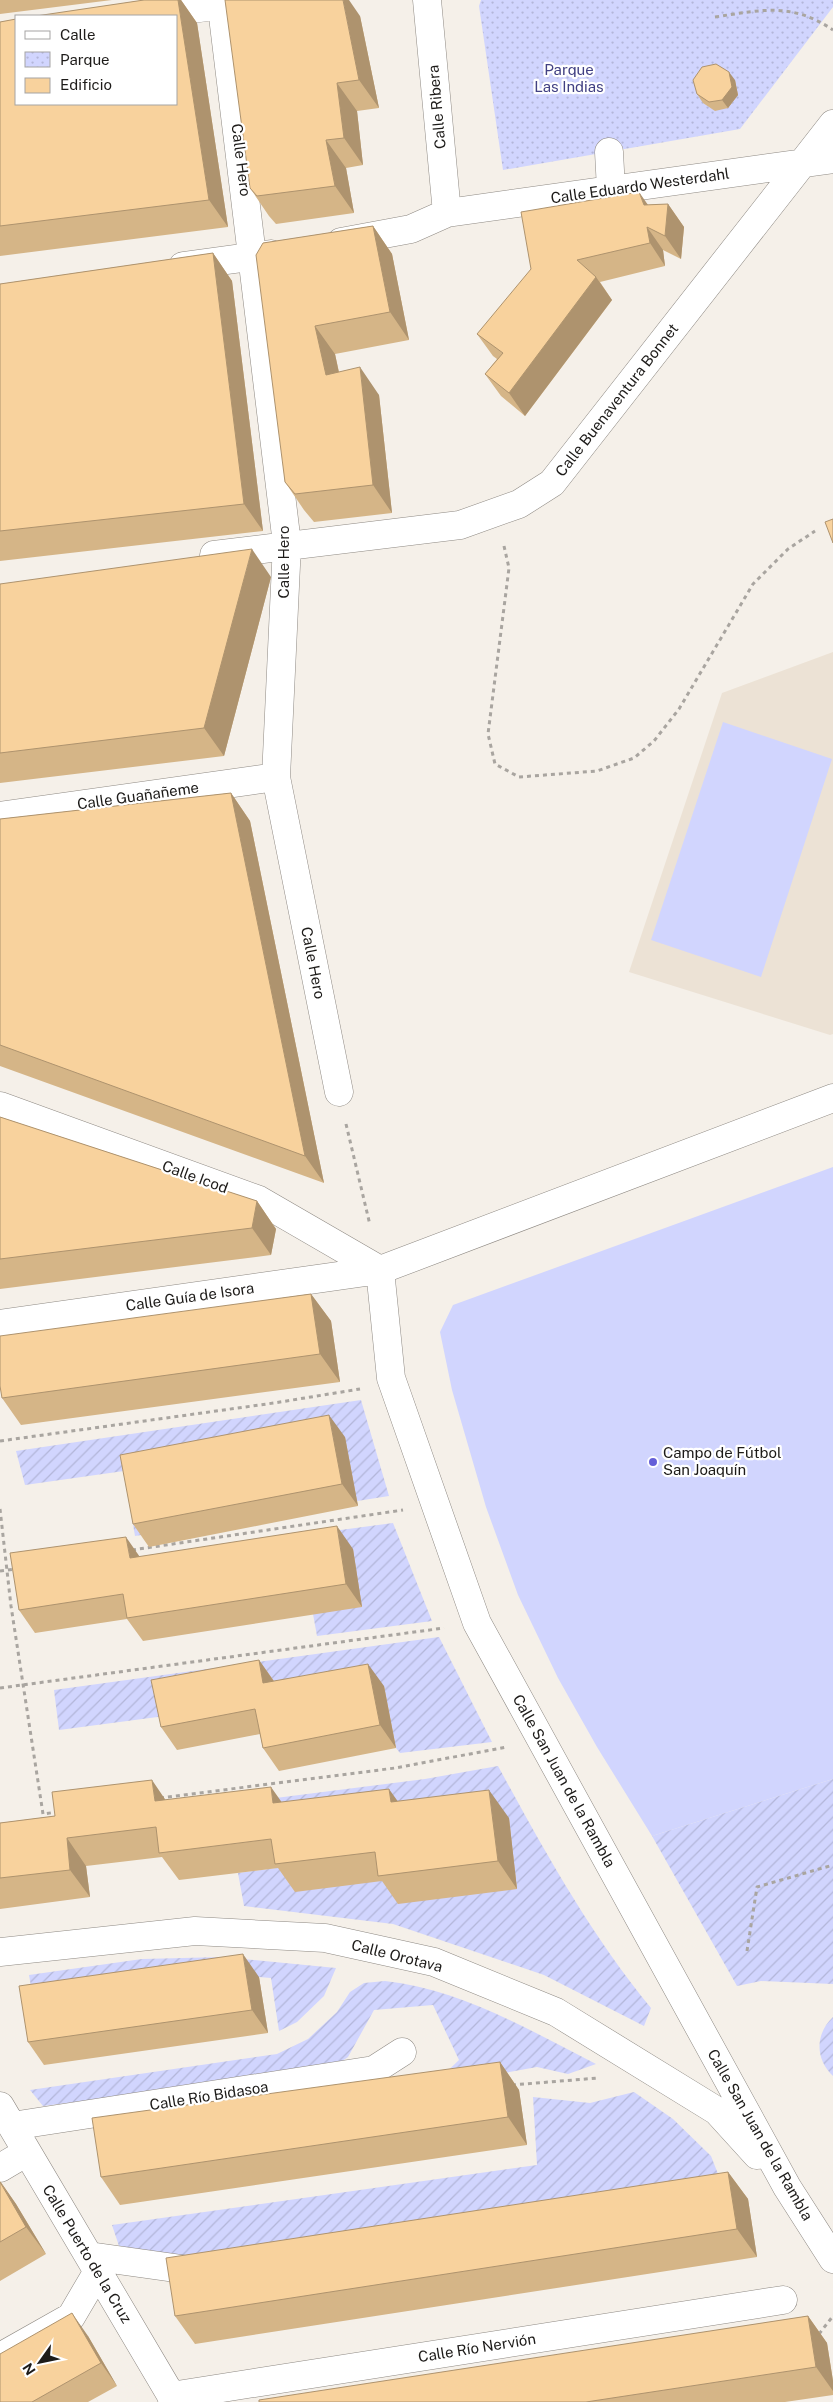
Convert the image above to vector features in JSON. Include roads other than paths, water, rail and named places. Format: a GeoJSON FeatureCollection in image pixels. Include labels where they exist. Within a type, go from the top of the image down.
{"type":"FeatureCollection","features":[{"type":"Feature","properties":{"kind":"street","name":"Calle Ribera"},"geometry":{"type":"LineString","coordinates":[[427,0],[447,213]]}},
{"type":"Feature","properties":{"kind":"street"},"geometry":{"type":"LineString","coordinates":[[145,15],[221,2]]}},
{"type":"Feature","properties":{"kind":"street","name":"Calle Hero"},"geometry":{"type":"LineString","coordinates":[[221,2],[287,544],[276,777],[339,1092]]}},
{"type":"Feature","properties":{"kind":"street","name":"Calle Buenaventura Bonnet"},"geometry":{"type":"LineString","coordinates":[[192,558],[287,544],[460,525],[519,504],[552,483],[833,124]]}},
{"type":"Feature","properties":{"kind":"street"},"geometry":{"type":"LineString","coordinates":[[609,152],[611,190]]}},
{"type":"Feature","properties":{"kind":"street","name":"Calle Eduardo Westerdahl"},"geometry":{"type":"LineString","coordinates":[[156,269],[253,257],[412,230],[447,213],[833,159]]}},
{"type":"Feature","properties":{"kind":"street","name":"Calle Guañañeme"},"geometry":{"type":"LineString","coordinates":[[0,816],[276,777]]}},
{"type":"Feature","properties":{"kind":"street","name":"Calle Guía de Isora"},"geometry":{"type":"LineString","coordinates":[[0,1324],[380,1270],[833,1098]]}},
{"type":"Feature","properties":{"kind":"street","name":"Calle Icod"},"geometry":{"type":"LineString","coordinates":[[0,1106],[259,1200],[380,1270]]}},
{"type":"Feature","properties":{"kind":"street","name":"Calle San Juan de la Rambla"},"geometry":{"type":"LineString","coordinates":[[380,1270],[393,1383],[477,1623],[787,2187],[833,2259]]}},
{"type":"Feature","properties":{"kind":"street","name":"Calle Orotava"},"geometry":{"type":"LineString","coordinates":[[0,1952],[195,1931],[325,1938],[434,1962],[556,2012],[717,2112],[787,2187]]}},
{"type":"Feature","properties":{"kind":"street","name":"Calle Río Bidasoa"},"geometry":{"type":"LineString","coordinates":[[6,2116],[374,2070],[402,2052]]}},
{"type":"Feature","properties":{"kind":"street","name":"Calle Puerto de la Cruz"},"geometry":{"type":"LineString","coordinates":[[6,2116],[173,2399]]}},
{"type":"Feature","properties":{"kind":"street"},"geometry":{"type":"LineString","coordinates":[[0,2168],[27,2152]]}},
{"type":"Feature","properties":{"kind":"street"},"geometry":{"type":"LineString","coordinates":[[0,2357],[71,2317],[93,2264],[189,2270],[228,2264]]}},
{"type":"Feature","properties":{"kind":"street","name":"Calle Río Nervión"},"geometry":{"type":"LineString","coordinates":[[173,2399],[783,2300]]}},
{"type":"Feature","properties":{"kind":"place","name":"Campo de Fútbol San Joaquín"},"geometry":{"type":"Point","coordinates":[653,1462]}},
{"type":"Feature","properties":{"kind":"park label","name":"Parque Las Indias"},"geometry":{"type":"Point","coordinates":[569,78]}}]}
